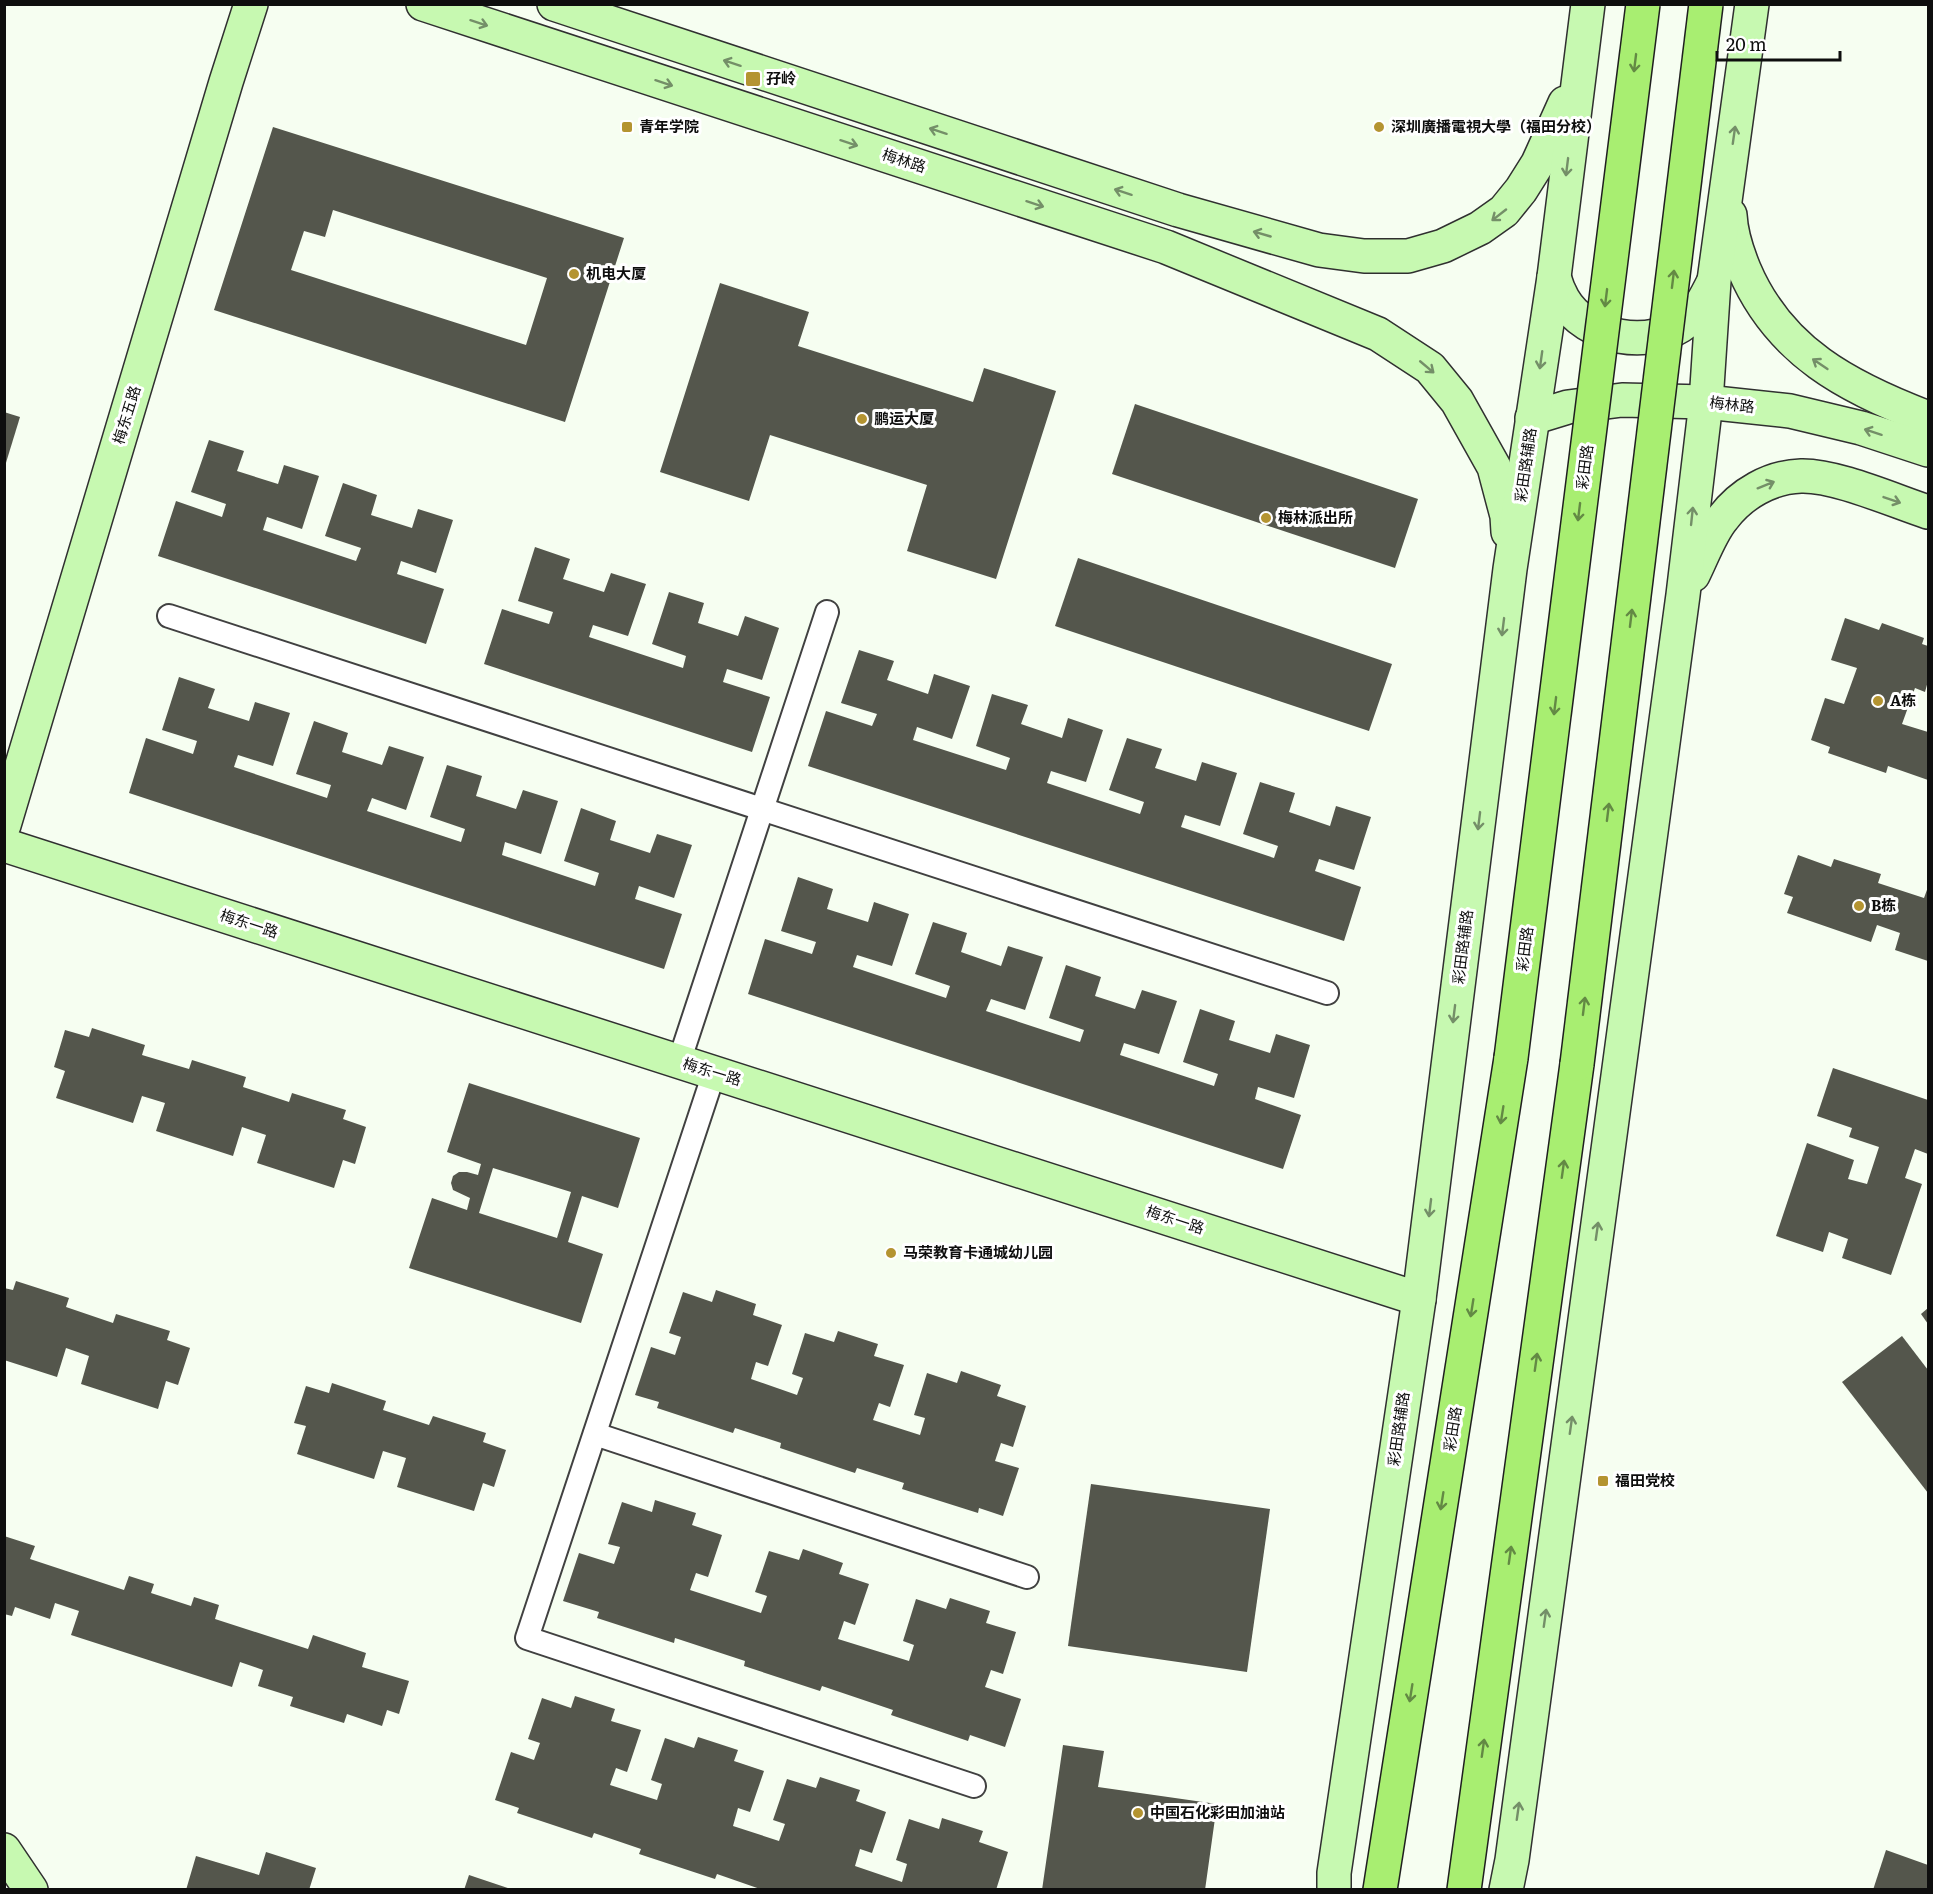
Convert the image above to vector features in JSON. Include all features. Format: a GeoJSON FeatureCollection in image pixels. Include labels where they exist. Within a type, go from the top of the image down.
{"type":"FeatureCollection","features":[{"type":"Feature","properties":{"kind":"main road","name":"梅东五路"},"geometry":{"type":"LineString","coordinates":[[4,825],[222,94],[251,4]]}},
{"type":"Feature","properties":{"kind":"main road","name":"梅林路"},"geometry":{"type":"LineString","coordinates":[[423,4],[1166,247],[1378,334],[1430,368],[1457,401],[1494,466],[1507,516],[1510,569]]}},
{"type":"Feature","properties":{"kind":"main road"},"geometry":{"type":"LineString","coordinates":[[554,4],[1178,210],[1319,250],[1364,256],[1408,256],[1443,246],[1480,228],[1504,212],[1538,164],[1579,74]]}},
{"type":"Feature","properties":{"kind":"main road","name":"彩田路辅路"},"geometry":{"type":"LineString","coordinates":[[1331,1884],[1419,1299],[1510,569],[1554,277],[1588,4]]}},
{"type":"Feature","properties":{"kind":"main road","name":"彩田路"},"geometry":{"type":"LineString","coordinates":[[1380,1890],[1511,1058],[1642,4]]}},
{"type":"Feature","properties":{"kind":"main road"},"geometry":{"type":"LineString","coordinates":[[1464,1890],[1577,1064],[1706,4]]}},
{"type":"Feature","properties":{"kind":"main road"},"geometry":{"type":"LineString","coordinates":[[1511,1880],[1683,595],[1706,402],[1714,281],[1752,4]]}},
{"type":"Feature","properties":{"kind":"main road"},"geometry":{"type":"LineString","coordinates":[[1728,182],[1731,227],[1740,258],[1762,306],[1784,332],[1813,359],[1858,388],[1929,418]]}},
{"type":"Feature","properties":{"kind":"main road"},"geometry":{"type":"LineString","coordinates":[[1166,247],[1178,210]]}},
{"type":"Feature","properties":{"kind":"main road"},"geometry":{"type":"LineString","coordinates":[[1554,277],[1563,300],[1590,325],[1615,336],[1636,339],[1658,336],[1686,322],[1700,306],[1714,281]]}},
{"type":"Feature","properties":{"kind":"main road","name":"梅林路"},"geometry":{"type":"LineString","coordinates":[[1532,418],[1568,407],[1622,400],[1706,402],[1790,411],[1861,428],[1929,450]]}},
{"type":"Feature","properties":{"kind":"main road"},"geometry":{"type":"LineString","coordinates":[[1683,595],[1721,519],[1740,499],[1766,483],[1801,476],[1836,481],[1929,512]]}},
{"type":"Feature","properties":{"kind":"main road","name":"梅东一路"},"geometry":{"type":"LineString","coordinates":[[4,846],[1419,1299]]}},
{"type":"Feature","properties":{"kind":"main road"},"geometry":{"type":"LineString","coordinates":[[4,1850],[31,1890]]}},
{"type":"Feature","properties":{"kind":"lane"},"geometry":{"type":"LineString","coordinates":[[679,1062],[827,612]]}},
{"type":"Feature","properties":{"kind":"lane"},"geometry":{"type":"LineString","coordinates":[[169,616],[1327,993]]}},
{"type":"Feature","properties":{"kind":"lane"},"geometry":{"type":"LineString","coordinates":[[714,1073],[527,1638],[974,1786]]}},
{"type":"Feature","properties":{"kind":"lane"},"geometry":{"type":"LineString","coordinates":[[595,1434],[1027,1576]]}},
{"type":"Feature","properties":{"kind":"building","name":"机电大厦"},"geometry":{"type":"Polygon","coordinates":[[[273,127],[624,238],[565,422],[214,310],[273,127]],[[333,210],[325,237],[304,231],[291,270],[526,345],[547,278],[333,210]]]}},
{"type":"Feature","properties":{"kind":"building","name":"鹏运大厦"},"geometry":{"type":"Polygon","coordinates":[[[720,283],[809,312],[798,346],[973,402],[984,368],[1056,391],[996,579],[907,551],[927,485],[770,435],[749,501],[660,472],[720,283]]]}},
{"type":"Feature","properties":{"kind":"building"},"geometry":{"type":"Polygon","coordinates":[[[1135,404],[1418,499],[1395,568],[1112,474],[1135,404]]]}},
{"type":"Feature","properties":{"kind":"building"},"geometry":{"type":"Polygon","coordinates":[[[4,412],[20,417],[5,466],[4,466],[4,412]]]}},
{"type":"Feature","properties":{"kind":"building"},"geometry":{"type":"Polygon","coordinates":[[[209,440],[244,451],[237,471],[278,484],[284,465],[319,476],[302,529],[267,517],[263,530],[356,561],[361,548],[325,536],[343,483],[377,495],[371,515],[412,528],[418,509],[453,520],[436,573],[401,561],[397,574],[444,589],[426,644],[158,556],[176,501],[222,517],[226,504],[191,492],[209,440]]]}},
{"type":"Feature","properties":{"kind":"building"},"geometry":{"type":"Polygon","coordinates":[[[535,547],[570,559],[563,579],[604,592],[611,573],[646,584],[628,636],[593,625],[589,637],[683,668],[686,656],[652,644],[669,592],[704,603],[698,623],[738,636],[745,616],[779,628],[762,680],[727,669],[723,682],[770,697],[752,752],[484,664],[502,609],[549,624],[553,612],[518,601],[535,547]]]}},
{"type":"Feature","properties":{"kind":"building"},"geometry":{"type":"Polygon","coordinates":[[[1078,558],[1392,664],[1369,731],[1055,626],[1078,558]]]}},
{"type":"Feature","properties":{"kind":"building","name":"A栋"},"geometry":{"type":"Polygon","coordinates":[[[1845,618],[1879,630],[1882,623],[1924,638],[1922,644],[1928,646],[1928,681],[1925,692],[1915,688],[1902,724],[1928,732],[1928,780],[1888,766],[1886,773],[1828,753],[1830,747],[1811,740],[1825,698],[1844,704],[1857,668],[1831,660],[1845,618]]]}},
{"type":"Feature","properties":{"kind":"building"},"geometry":{"type":"Polygon","coordinates":[[[859,650],[894,661],[887,680],[928,694],[934,674],[970,686],[952,739],[917,727],[913,740],[1006,770],[1010,758],[976,746],[992,694],[1028,705],[1021,724],[1062,738],[1068,718],[1103,730],[1086,782],[1051,771],[1047,783],[1140,814],[1144,802],[1109,790],[1127,738],[1162,749],[1155,768],[1196,781],[1202,762],[1237,773],[1220,826],[1185,815],[1181,827],[1274,858],[1278,846],[1243,834],[1260,782],[1295,793],[1289,812],[1330,826],[1336,806],[1371,817],[1354,870],[1319,859],[1315,871],[1361,887],[1344,941],[808,766],[826,711],[872,726],[877,714],[841,703],[859,650]]]}},
{"type":"Feature","properties":{"kind":"building"},"geometry":{"type":"Polygon","coordinates":[[[179,677],[215,689],[208,708],[249,721],[255,702],[290,713],[273,766],[238,755],[234,767],[327,798],[331,785],[296,774],[314,721],[348,733],[342,752],[382,765],[389,746],[424,757],[406,810],[372,798],[367,811],[461,842],[465,829],[430,817],[447,765],[482,776],[476,796],[516,809],[523,790],[558,801],[541,854],[505,842],[502,855],[595,886],[599,873],[564,861],[581,808],[616,821],[610,840],[650,853],[657,834],[692,845],[674,898],[639,886],[635,899],[682,914],[664,969],[129,793],[146,738],[193,754],[197,741],[162,730],[179,677]]]}},
{"type":"Feature","properties":{"kind":"building","name":"B栋"},"geometry":{"type":"Polygon","coordinates":[[[1798,855],[1831,867],[1834,859],[1881,874],[1878,883],[1924,898],[1928,887],[1928,961],[1895,950],[1900,933],[1877,925],[1871,942],[1787,913],[1793,897],[1784,894],[1798,855]]]}},
{"type":"Feature","properties":{"kind":"building"},"geometry":{"type":"Polygon","coordinates":[[[798,877],[833,889],[827,909],[868,922],[874,902],[909,914],[892,966],[857,955],[853,967],[946,998],[950,986],[915,974],[933,922],[967,933],[961,952],[1001,966],[1008,946],[1043,957],[1025,1010],[991,999],[986,1011],[1080,1042],[1084,1030],[1049,1018],[1066,965],[1101,977],[1095,996],[1135,1009],[1142,990],[1177,1001],[1159,1054],[1124,1043],[1120,1055],[1214,1086],[1218,1074],[1183,1062],[1200,1009],[1235,1021],[1229,1040],[1270,1053],[1276,1034],[1310,1045],[1294,1098],[1258,1087],[1255,1099],[1301,1115],[1283,1169],[748,994],[765,939],[812,954],[816,942],[781,931],[798,877]]]}},
{"type":"Feature","properties":{"kind":"building"},"geometry":{"type":"Polygon","coordinates":[[[92,1028],[145,1045],[142,1055],[189,1069],[192,1060],[246,1077],[243,1087],[289,1102],[292,1093],[346,1110],[343,1119],[366,1127],[355,1164],[343,1160],[334,1188],[257,1163],[266,1135],[242,1127],[233,1156],[156,1131],[165,1103],[142,1096],[133,1123],[56,1098],[65,1071],[54,1067],[65,1030],[89,1037],[92,1028]]]}},
{"type":"Feature","properties":{"kind":"building"},"geometry":{"type":"Polygon","coordinates":[[[1833,1068],[1928,1100],[1928,1154],[1915,1149],[1905,1178],[1922,1184],[1891,1275],[1842,1258],[1848,1239],[1829,1232],[1823,1252],[1776,1236],[1807,1143],[1854,1160],[1848,1179],[1867,1184],[1879,1147],[1849,1137],[1852,1128],[1817,1116],[1833,1068]]]}},
{"type":"Feature","properties":{"kind":"building"},"geometry":{"type":"Polygon","coordinates":[[[469,1083],[640,1138],[618,1208],[582,1196],[568,1242],[603,1254],[581,1323],[409,1268],[432,1198],[467,1210],[470,1198],[453,1190],[451,1183],[453,1176],[459,1172],[478,1175],[481,1164],[447,1152],[469,1083]],[[493,1168],[479,1213],[557,1238],[571,1192],[493,1168]]]}},
{"type":"Feature","properties":{"kind":"building"},"geometry":{"type":"Polygon","coordinates":[[[16,1281],[69,1298],[66,1307],[113,1323],[116,1314],[170,1331],[167,1340],[190,1348],[178,1385],[166,1381],[158,1409],[81,1384],[89,1356],[66,1348],[57,1377],[4,1360],[4,1288],[13,1290],[16,1281]]]}},
{"type":"Feature","properties":{"kind":"building"},"geometry":{"type":"Polygon","coordinates":[[[716,1290],[756,1304],[753,1315],[782,1325],[768,1366],[756,1362],[751,1379],[797,1395],[803,1378],[792,1374],[805,1333],[834,1342],[838,1331],[878,1344],[874,1356],[904,1365],[890,1407],[879,1403],[873,1420],[920,1435],[925,1418],[914,1415],[927,1373],[957,1383],[961,1371],[1001,1385],[997,1396],[1026,1406],[1013,1447],[1001,1443],[995,1461],[1019,1468],[1003,1516],[979,1508],[978,1513],[902,1489],[904,1483],[857,1468],[855,1473],[780,1448],[781,1443],[735,1428],[733,1433],[657,1408],[659,1402],[635,1395],[651,1347],[675,1355],[681,1337],[669,1333],[683,1292],[712,1302],[716,1290]]]}},
{"type":"Feature","properties":{"kind":"building"},"geometry":{"type":"Polygon","coordinates":[[[1928,1308],[1928,1324],[1921,1314],[1928,1308]]]}},
{"type":"Feature","properties":{"kind":"building"},"geometry":{"type":"Polygon","coordinates":[[[1902,1336],[1928,1370],[1928,1493],[1842,1382],[1902,1336]]]}},
{"type":"Feature","properties":{"kind":"building"},"geometry":{"type":"Polygon","coordinates":[[[332,1383],[386,1401],[383,1410],[429,1425],[433,1416],[486,1433],[483,1442],[506,1450],[494,1487],[483,1483],[474,1511],[397,1487],[406,1458],[383,1451],[374,1479],[297,1454],[306,1426],[294,1423],[306,1386],[329,1393],[332,1383]]]}},
{"type":"Feature","properties":{"kind":"building"},"geometry":{"type":"Polygon","coordinates":[[[1091,1484],[1270,1509],[1247,1672],[1068,1646],[1091,1484]]]}},
{"type":"Feature","properties":{"kind":"building"},"geometry":{"type":"Polygon","coordinates":[[[655,1500],[696,1513],[692,1525],[722,1535],[708,1577],[696,1573],[690,1590],[761,1613],[767,1596],[755,1592],[769,1551],[799,1560],[803,1549],[843,1563],[839,1574],[869,1584],[855,1625],[844,1621],[838,1639],[909,1661],[914,1645],[903,1641],[916,1599],[946,1609],[950,1598],[990,1611],[986,1623],[1016,1632],[1003,1674],[991,1670],[985,1687],[1021,1699],[1005,1747],[970,1735],[968,1741],[891,1715],[893,1710],[822,1686],[820,1691],[744,1666],[745,1661],[675,1638],[674,1643],[597,1618],[599,1612],[563,1601],[579,1553],[614,1564],[620,1547],[608,1544],[622,1502],[652,1512],[655,1500]]]}},
{"type":"Feature","properties":{"kind":"building"},"geometry":{"type":"Polygon","coordinates":[[[4,1536],[35,1546],[30,1559],[124,1590],[129,1576],[154,1584],[151,1593],[191,1606],[194,1597],[219,1605],[215,1619],[308,1649],[313,1635],[366,1653],[362,1667],[409,1681],[399,1714],[387,1710],[382,1726],[347,1714],[344,1723],[290,1706],[293,1697],[258,1686],[263,1670],[240,1662],[232,1687],[71,1635],[79,1611],[55,1603],[50,1619],[15,1607],[12,1616],[4,1614],[4,1536]]]}},
{"type":"Feature","properties":{"kind":"building"},"geometry":{"type":"Polygon","coordinates":[[[575,1696],[615,1709],[611,1721],[641,1730],[627,1772],[616,1768],[610,1785],[657,1800],[662,1784],[651,1780],[665,1738],[694,1748],[698,1737],[738,1750],[734,1761],[764,1771],[750,1812],[738,1808],[733,1826],[779,1841],[785,1824],[773,1820],[787,1779],[816,1788],[820,1777],[860,1790],[856,1801],[886,1812],[872,1853],[860,1849],[855,1866],[902,1882],[907,1864],[896,1860],[909,1819],[939,1829],[942,1818],[983,1831],[979,1842],[1008,1852],[996,1890],[763,1890],[717,1874],[715,1879],[639,1854],[641,1849],[594,1833],[592,1838],[517,1813],[519,1808],[495,1800],[511,1752],[534,1760],[540,1743],[528,1739],[542,1698],[571,1708],[575,1696]]]}},
{"type":"Feature","properties":{"kind":"building"},"geometry":{"type":"Polygon","coordinates":[[[1063,1745],[1104,1751],[1098,1787],[1217,1804],[1205,1890],[1096,1890],[1084,1888],[1084,1890],[1042,1890],[1063,1745]]]}},
{"type":"Feature","properties":{"kind":"building"},"geometry":{"type":"Polygon","coordinates":[[[1886,1850],[1928,1865],[1928,1890],[1873,1890],[1886,1850]]]}},
{"type":"Feature","properties":{"kind":"building"},"geometry":{"type":"Polygon","coordinates":[[[266,1852],[316,1868],[309,1890],[186,1890],[196,1856],[259,1875],[266,1852]]]}},
{"type":"Feature","properties":{"kind":"building"},"geometry":{"type":"Polygon","coordinates":[[[469,1875],[511,1889],[511,1890],[464,1890],[469,1875]]]}},
{"type":"Feature","properties":{"kind":"place","name":"孖岭"},"geometry":{"type":"Point","coordinates":[753,79]}},
{"type":"Feature","properties":{"kind":"place","name":"青年学院"},"geometry":{"type":"Point","coordinates":[627,127]}},
{"type":"Feature","properties":{"kind":"place","name":"深圳廣播電視大學（福田分校）"},"geometry":{"type":"Point","coordinates":[1379,127]}},
{"type":"Feature","properties":{"kind":"place","name":"机电大厦"},"geometry":{"type":"Point","coordinates":[574,274]}},
{"type":"Feature","properties":{"kind":"place","name":"鹏运大厦"},"geometry":{"type":"Point","coordinates":[862,419]}},
{"type":"Feature","properties":{"kind":"place","name":"梅林派出所"},"geometry":{"type":"Point","coordinates":[1266,518]}},
{"type":"Feature","properties":{"kind":"place","name":"A栋"},"geometry":{"type":"Point","coordinates":[1878,701]}},
{"type":"Feature","properties":{"kind":"place","name":"B栋"},"geometry":{"type":"Point","coordinates":[1859,906]}},
{"type":"Feature","properties":{"kind":"place","name":"马荣教育卡通城幼儿园"},"geometry":{"type":"Point","coordinates":[891,1253]}},
{"type":"Feature","properties":{"kind":"place","name":"福田党校"},"geometry":{"type":"Point","coordinates":[1603,1481]}},
{"type":"Feature","properties":{"kind":"place","name":"中国石化彩田加油站"},"geometry":{"type":"Point","coordinates":[1138,1813]}}]}
